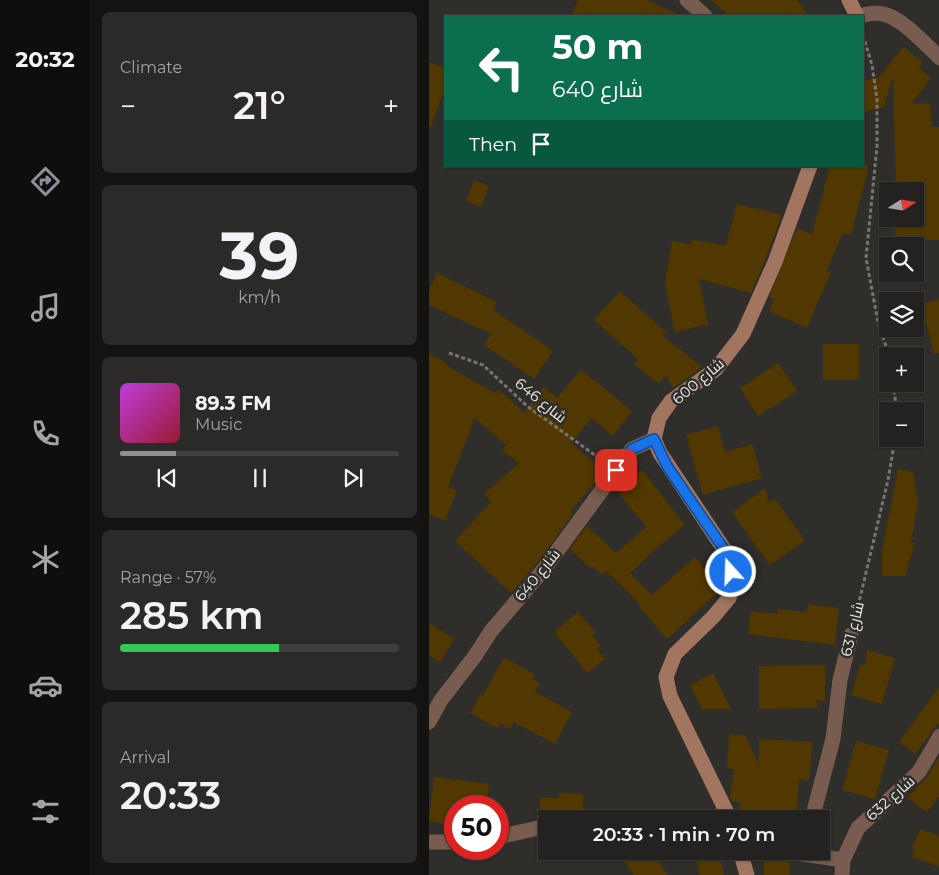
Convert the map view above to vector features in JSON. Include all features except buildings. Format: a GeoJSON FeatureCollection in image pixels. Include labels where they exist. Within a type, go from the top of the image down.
{"type":"FeatureCollection","features":[{"type":"Feature","properties":{"kind":"main road"},"geometry":{"type":"LineString","coordinates":[[849,0],[857,15]]}},
{"type":"Feature","properties":{"kind":"main road","name":"شارع 600"},"geometry":{"type":"LineString","coordinates":[[654,439],[659,418],[671,401],[716,369],[743,334],[775,262],[809,167]]}},
{"type":"Feature","properties":{"kind":"main road"},"geometry":{"type":"LineString","coordinates":[[654,439],[667,466],[730,558],[733,585],[729,598],[703,628],[675,654],[666,677],[670,696],[725,810]]}},
{"type":"Feature","properties":{"kind":"main road"},"geometry":{"type":"LineString","coordinates":[[743,860],[747,875]]}},
{"type":"Feature","properties":{"kind":"street"},"geometry":{"type":"LineString","coordinates":[[687,0],[704,15]]}},
{"type":"Feature","properties":{"kind":"street"},"geometry":{"type":"LineString","coordinates":[[863,15],[885,14],[918,38],[939,58]]}},
{"type":"Feature","properties":{"kind":"street","name":"شارع 640"},"geometry":{"type":"LineString","coordinates":[[429,722],[441,700],[475,656],[491,631],[544,569],[632,449],[654,439]]}},
{"type":"Feature","properties":{"kind":"street","name":"شارع 631"},"geometry":{"type":"LineString","coordinates":[[814,810],[833,738],[840,680],[851,635]]}},
{"type":"Feature","properties":{"kind":"street","name":"شارع 632"},"geometry":{"type":"LineString","coordinates":[[842,868],[858,828],[919,772],[939,736]]}},
{"type":"Feature","properties":{"kind":"street"},"geometry":{"type":"LineString","coordinates":[[509,835],[538,828]]}},
{"type":"Feature","properties":{"kind":"street"},"geometry":{"type":"LineString","coordinates":[[429,842],[444,842]]}},
{"type":"Feature","properties":{"kind":"street"},"geometry":{"type":"LineString","coordinates":[[819,860],[842,868]]}},
{"type":"Feature","properties":{"kind":"path"},"geometry":{"type":"LineString","coordinates":[[864,38],[872,65],[877,99],[877,146],[866,258],[878,322],[886,347]]}},
{"type":"Feature","properties":{"kind":"path","name":"شارع 646"},"geometry":{"type":"LineString","coordinates":[[449,353],[483,365],[527,406],[616,470]]}},
{"type":"Feature","properties":{"kind":"path","name":"شارع 631"},"geometry":{"type":"LineString","coordinates":[[851,635],[888,480],[894,447]]}},
{"type":"Feature","properties":{"kind":"route"},"geometry":{"type":"LineString","coordinates":[[616,470],[632,449],[654,439],[659,453],[667,466],[730,558],[731,572]]}}]}
